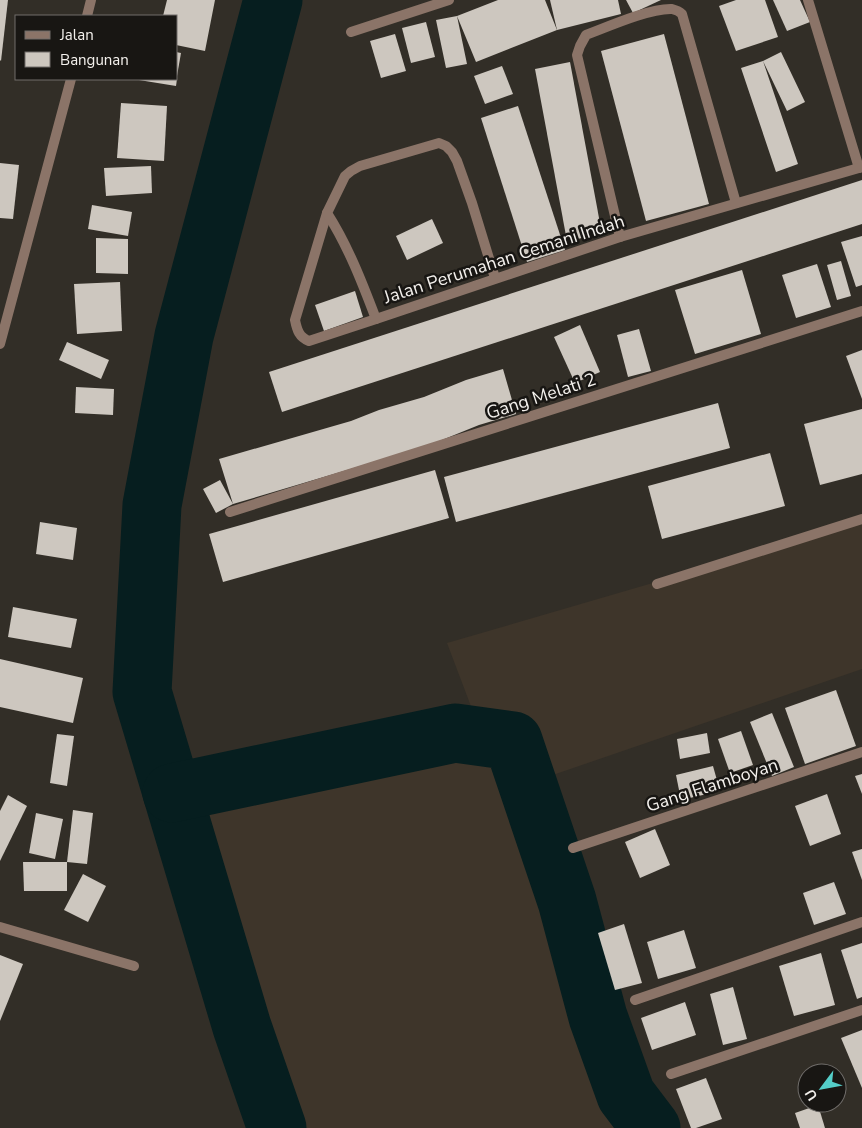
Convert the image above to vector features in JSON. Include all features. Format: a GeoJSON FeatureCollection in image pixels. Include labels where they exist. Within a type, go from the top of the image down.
{"type":"FeatureCollection","features":[{"type":"Feature","properties":{"kind":"street"},"geometry":{"type":"LineString","coordinates":[[87,15],[91,0]]}},
{"type":"Feature","properties":{"kind":"street"},"geometry":{"type":"LineString","coordinates":[[351,32],[450,0]]}},
{"type":"Feature","properties":{"kind":"street"},"geometry":{"type":"LineString","coordinates":[[808,0],[860,168]]}},
{"type":"Feature","properties":{"kind":"street"},"geometry":{"type":"LineString","coordinates":[[620,237],[577,55],[586,35],[628,19],[670,9],[678,10],[682,14],[736,203]]}},
{"type":"Feature","properties":{"kind":"street"},"geometry":{"type":"LineString","coordinates":[[0,344],[71,80]]}},
{"type":"Feature","properties":{"kind":"street"},"geometry":{"type":"LineString","coordinates":[[376,319],[309,341],[303,339],[298,332],[294,320],[327,213],[345,176],[360,166],[439,143],[446,146],[457,161],[496,278]]}},
{"type":"Feature","properties":{"kind":"street","name":"Jalan Perumahan Cemani Indah"},"geometry":{"type":"LineString","coordinates":[[327,213],[349,254],[376,319],[620,237],[860,168]]}},
{"type":"Feature","properties":{"kind":"street","name":"Gang Melati 2"},"geometry":{"type":"LineString","coordinates":[[230,512],[862,311]]}},
{"type":"Feature","properties":{"kind":"street"},"geometry":{"type":"LineString","coordinates":[[658,584],[862,519]]}},
{"type":"Feature","properties":{"kind":"street","name":"Gang Flamboyan"},"geometry":{"type":"LineString","coordinates":[[573,848],[862,752]]}},
{"type":"Feature","properties":{"kind":"street"},"geometry":{"type":"LineString","coordinates":[[635,1000],[862,922]]}},
{"type":"Feature","properties":{"kind":"street"},"geometry":{"type":"LineString","coordinates":[[0,927],[134,966]]}},
{"type":"Feature","properties":{"kind":"street"},"geometry":{"type":"LineString","coordinates":[[670,1074],[862,1010]]}},
{"type":"Feature","properties":{"kind":"shaded area"},"geometry":{"type":"Polygon","coordinates":[[[862,522],[862,669],[509,790],[568,1000],[625,1128],[302,1128],[272,1037],[183,788],[486,746],[447,643],[862,522]]]}},
{"type":"Feature","properties":{"kind":"building"},"geometry":{"type":"Polygon","coordinates":[[[0,0],[8,0],[1,61],[0,60],[0,0]]]}},
{"type":"Feature","properties":{"kind":"building"},"geometry":{"type":"Polygon","coordinates":[[[167,0],[215,0],[205,51],[178,45],[178,15],[163,15],[167,0]]]}},
{"type":"Feature","properties":{"kind":"building"},"geometry":{"type":"Polygon","coordinates":[[[498,0],[545,0],[557,30],[476,62],[457,16],[498,0]]]}},
{"type":"Feature","properties":{"kind":"building"},"geometry":{"type":"Polygon","coordinates":[[[550,0],[618,0],[621,14],[557,30],[550,0]]]}},
{"type":"Feature","properties":{"kind":"building"},"geometry":{"type":"Polygon","coordinates":[[[626,0],[661,0],[633,13],[626,0]]]}},
{"type":"Feature","properties":{"kind":"building"},"geometry":{"type":"Polygon","coordinates":[[[736,0],[765,0],[778,37],[736,51],[719,6],[736,0]]]}},
{"type":"Feature","properties":{"kind":"building"},"geometry":{"type":"Polygon","coordinates":[[[773,0],[800,0],[810,22],[787,31],[773,0]]]}},
{"type":"Feature","properties":{"kind":"building"},"geometry":{"type":"Polygon","coordinates":[[[457,16],[467,64],[446,68],[436,20],[457,16]]]}},
{"type":"Feature","properties":{"kind":"building"},"geometry":{"type":"Polygon","coordinates":[[[426,22],[435,57],[411,63],[402,28],[426,22]]]}},
{"type":"Feature","properties":{"kind":"building"},"geometry":{"type":"Polygon","coordinates":[[[395,34],[406,71],[381,78],[370,41],[395,34]]]}},
{"type":"Feature","properties":{"kind":"building"},"geometry":{"type":"Polygon","coordinates":[[[664,34],[709,204],[646,221],[601,51],[664,34]]]}},
{"type":"Feature","properties":{"kind":"building"},"geometry":{"type":"Polygon","coordinates":[[[178,52],[181,53],[178,70],[178,52]]]}},
{"type":"Feature","properties":{"kind":"building"},"geometry":{"type":"Polygon","coordinates":[[[781,52],[805,102],[787,111],[763,61],[781,52]]]}},
{"type":"Feature","properties":{"kind":"building"},"geometry":{"type":"Polygon","coordinates":[[[763,61],[798,164],[776,172],[741,68],[763,61]]]}},
{"type":"Feature","properties":{"kind":"building"},"geometry":{"type":"Polygon","coordinates":[[[570,62],[602,234],[567,241],[535,69],[570,62]]]}},
{"type":"Feature","properties":{"kind":"building"},"geometry":{"type":"Polygon","coordinates":[[[502,66],[513,94],[485,104],[474,76],[502,66]]]}},
{"type":"Feature","properties":{"kind":"building"},"geometry":{"type":"Polygon","coordinates":[[[139,80],[177,80],[176,86],[139,80]]]}},
{"type":"Feature","properties":{"kind":"building"},"geometry":{"type":"Polygon","coordinates":[[[121,103],[167,106],[164,161],[117,158],[121,103]]]}},
{"type":"Feature","properties":{"kind":"building"},"geometry":{"type":"Polygon","coordinates":[[[518,106],[565,250],[527,262],[481,118],[518,106]]]}},
{"type":"Feature","properties":{"kind":"building"},"geometry":{"type":"Polygon","coordinates":[[[0,163],[19,165],[13,219],[0,218],[0,163]]]}},
{"type":"Feature","properties":{"kind":"building"},"geometry":{"type":"Polygon","coordinates":[[[151,166],[152,193],[106,196],[104,168],[151,166]]]}},
{"type":"Feature","properties":{"kind":"building"},"geometry":{"type":"Polygon","coordinates":[[[862,180],[862,224],[282,412],[269,372],[862,180]]]}},
{"type":"Feature","properties":{"kind":"building"},"geometry":{"type":"Polygon","coordinates":[[[92,205],[132,212],[128,236],[88,229],[92,205]]]}},
{"type":"Feature","properties":{"kind":"building"},"geometry":{"type":"Polygon","coordinates":[[[432,219],[443,243],[407,260],[396,236],[432,219]]]}},
{"type":"Feature","properties":{"kind":"building"},"geometry":{"type":"Polygon","coordinates":[[[862,236],[862,285],[856,287],[841,242],[862,236]]]}},
{"type":"Feature","properties":{"kind":"building"},"geometry":{"type":"Polygon","coordinates":[[[96,238],[128,239],[128,274],[96,273],[96,238]]]}},
{"type":"Feature","properties":{"kind":"building"},"geometry":{"type":"Polygon","coordinates":[[[841,261],[851,296],[837,300],[827,265],[841,261]]]}},
{"type":"Feature","properties":{"kind":"building"},"geometry":{"type":"Polygon","coordinates":[[[817,264],[831,307],[796,318],[782,275],[817,264]]]}},
{"type":"Feature","properties":{"kind":"building"},"geometry":{"type":"Polygon","coordinates":[[[742,270],[761,334],[695,354],[675,290],[742,270]]]}},
{"type":"Feature","properties":{"kind":"building"},"geometry":{"type":"Polygon","coordinates":[[[120,282],[122,331],[77,334],[74,284],[120,282]]]}},
{"type":"Feature","properties":{"kind":"building"},"geometry":{"type":"Polygon","coordinates":[[[355,291],[363,317],[324,331],[315,305],[355,291]]]}},
{"type":"Feature","properties":{"kind":"building"},"geometry":{"type":"Polygon","coordinates":[[[580,325],[600,372],[575,383],[554,337],[580,325]]]}},
{"type":"Feature","properties":{"kind":"building"},"geometry":{"type":"Polygon","coordinates":[[[639,329],[651,371],[628,377],[617,335],[639,329]]]}},
{"type":"Feature","properties":{"kind":"building"},"geometry":{"type":"Polygon","coordinates":[[[67,342],[109,360],[101,379],[59,360],[67,342]]]}},
{"type":"Feature","properties":{"kind":"building"},"geometry":{"type":"Polygon","coordinates":[[[862,350],[862,399],[846,356],[862,350]]]}},
{"type":"Feature","properties":{"kind":"building"},"geometry":{"type":"Polygon","coordinates":[[[503,369],[516,414],[479,425],[437,442],[233,504],[219,459],[351,421],[379,410],[424,397],[466,380],[503,369]]]}},
{"type":"Feature","properties":{"kind":"building"},"geometry":{"type":"Polygon","coordinates":[[[76,387],[114,389],[113,415],[75,413],[76,387]]]}},
{"type":"Feature","properties":{"kind":"building"},"geometry":{"type":"Polygon","coordinates":[[[718,403],[730,448],[456,522],[444,477],[718,403]]]}},
{"type":"Feature","properties":{"kind":"building"},"geometry":{"type":"Polygon","coordinates":[[[862,409],[862,474],[820,485],[804,424],[862,409]]]}},
{"type":"Feature","properties":{"kind":"building"},"geometry":{"type":"Polygon","coordinates":[[[770,453],[785,506],[662,539],[648,486],[770,453]]]}},
{"type":"Feature","properties":{"kind":"building"},"geometry":{"type":"Polygon","coordinates":[[[435,470],[449,518],[223,582],[209,534],[435,470]]]}},
{"type":"Feature","properties":{"kind":"building"},"geometry":{"type":"Polygon","coordinates":[[[220,480],[233,504],[216,513],[203,489],[220,480]]]}},
{"type":"Feature","properties":{"kind":"building"},"geometry":{"type":"Polygon","coordinates":[[[40,522],[77,528],[73,560],[36,554],[40,522]]]}},
{"type":"Feature","properties":{"kind":"building"},"geometry":{"type":"Polygon","coordinates":[[[13,607],[77,619],[71,648],[8,637],[13,607]]]}},
{"type":"Feature","properties":{"kind":"building"},"geometry":{"type":"Polygon","coordinates":[[[0,659],[83,678],[73,723],[0,707],[0,659]]]}},
{"type":"Feature","properties":{"kind":"building"},"geometry":{"type":"Polygon","coordinates":[[[836,690],[856,746],[805,764],[785,708],[836,690]]]}},
{"type":"Feature","properties":{"kind":"building"},"geometry":{"type":"Polygon","coordinates":[[[772,713],[794,767],[772,776],[750,722],[772,713]]]}},
{"type":"Feature","properties":{"kind":"building"},"geometry":{"type":"Polygon","coordinates":[[[741,731],[753,765],[730,773],[718,739],[741,731]]]}},
{"type":"Feature","properties":{"kind":"building"},"geometry":{"type":"Polygon","coordinates":[[[707,733],[710,753],[680,759],[677,739],[707,733]]]}},
{"type":"Feature","properties":{"kind":"building"},"geometry":{"type":"Polygon","coordinates":[[[57,734],[74,736],[67,786],[50,783],[57,734]]]}},
{"type":"Feature","properties":{"kind":"building"},"geometry":{"type":"Polygon","coordinates":[[[713,766],[720,791],[681,800],[676,775],[713,766]]]}},
{"type":"Feature","properties":{"kind":"building"},"geometry":{"type":"Polygon","coordinates":[[[862,774],[862,794],[855,776],[862,774]]]}},
{"type":"Feature","properties":{"kind":"building"},"geometry":{"type":"Polygon","coordinates":[[[827,794],[841,834],[810,846],[795,806],[827,794]]]}},
{"type":"Feature","properties":{"kind":"building"},"geometry":{"type":"Polygon","coordinates":[[[8,795],[27,806],[0,861],[0,811],[8,795]]]}},
{"type":"Feature","properties":{"kind":"building"},"geometry":{"type":"Polygon","coordinates":[[[73,810],[93,813],[87,864],[67,862],[73,810]]]}},
{"type":"Feature","properties":{"kind":"building"},"geometry":{"type":"Polygon","coordinates":[[[36,813],[63,819],[55,859],[29,853],[36,813]]]}},
{"type":"Feature","properties":{"kind":"building"},"geometry":{"type":"Polygon","coordinates":[[[655,829],[670,865],[640,878],[625,842],[655,829]]]}},
{"type":"Feature","properties":{"kind":"building"},"geometry":{"type":"Polygon","coordinates":[[[862,849],[862,880],[852,852],[862,849]]]}},
{"type":"Feature","properties":{"kind":"building"},"geometry":{"type":"Polygon","coordinates":[[[23,862],[67,862],[67,891],[24,891],[23,862]]]}},
{"type":"Feature","properties":{"kind":"building"},"geometry":{"type":"Polygon","coordinates":[[[83,874],[106,886],[88,922],[64,910],[83,874]]]}},
{"type":"Feature","properties":{"kind":"building"},"geometry":{"type":"Polygon","coordinates":[[[834,882],[846,914],[814,925],[803,893],[834,882]]]}},
{"type":"Feature","properties":{"kind":"building"},"geometry":{"type":"Polygon","coordinates":[[[624,924],[642,983],[615,990],[598,933],[624,924]]]}},
{"type":"Feature","properties":{"kind":"building"},"geometry":{"type":"Polygon","coordinates":[[[684,930],[696,968],[658,979],[647,942],[684,930]]]}},
{"type":"Feature","properties":{"kind":"building"},"geometry":{"type":"Polygon","coordinates":[[[862,943],[862,997],[857,999],[841,950],[862,943]]]}},
{"type":"Feature","properties":{"kind":"building"},"geometry":{"type":"Polygon","coordinates":[[[821,953],[835,1005],[794,1016],[779,966],[821,953]]]}},
{"type":"Feature","properties":{"kind":"building"},"geometry":{"type":"Polygon","coordinates":[[[0,955],[23,964],[0,1021],[0,955]]]}},
{"type":"Feature","properties":{"kind":"building"},"geometry":{"type":"Polygon","coordinates":[[[733,987],[747,1039],[723,1045],[710,994],[733,987]]]}},
{"type":"Feature","properties":{"kind":"building"},"geometry":{"type":"Polygon","coordinates":[[[685,1002],[696,1035],[652,1050],[641,1018],[685,1002]]]}},
{"type":"Feature","properties":{"kind":"building"},"geometry":{"type":"Polygon","coordinates":[[[862,1030],[862,1088],[841,1038],[862,1030]]]}},
{"type":"Feature","properties":{"kind":"building"},"geometry":{"type":"Polygon","coordinates":[[[706,1078],[722,1119],[691,1128],[676,1089],[706,1078]]]}},
{"type":"Feature","properties":{"kind":"building"},"geometry":{"type":"Polygon","coordinates":[[[795,1113],[820,1113],[825,1128],[800,1128],[795,1113]]]}},
{"type":"Feature","properties":{"kind":"waterway"},"geometry":{"type":"LineString","coordinates":[[273,0],[184,336],[152,505],[142,692],[242,1027],[277,1128]]}},
{"type":"Feature","properties":{"kind":"waterway"},"geometry":{"type":"LineString","coordinates":[[172,793],[455,733],[513,741],[567,901],[598,1017],[626,1095],[651,1128]]}}]}
